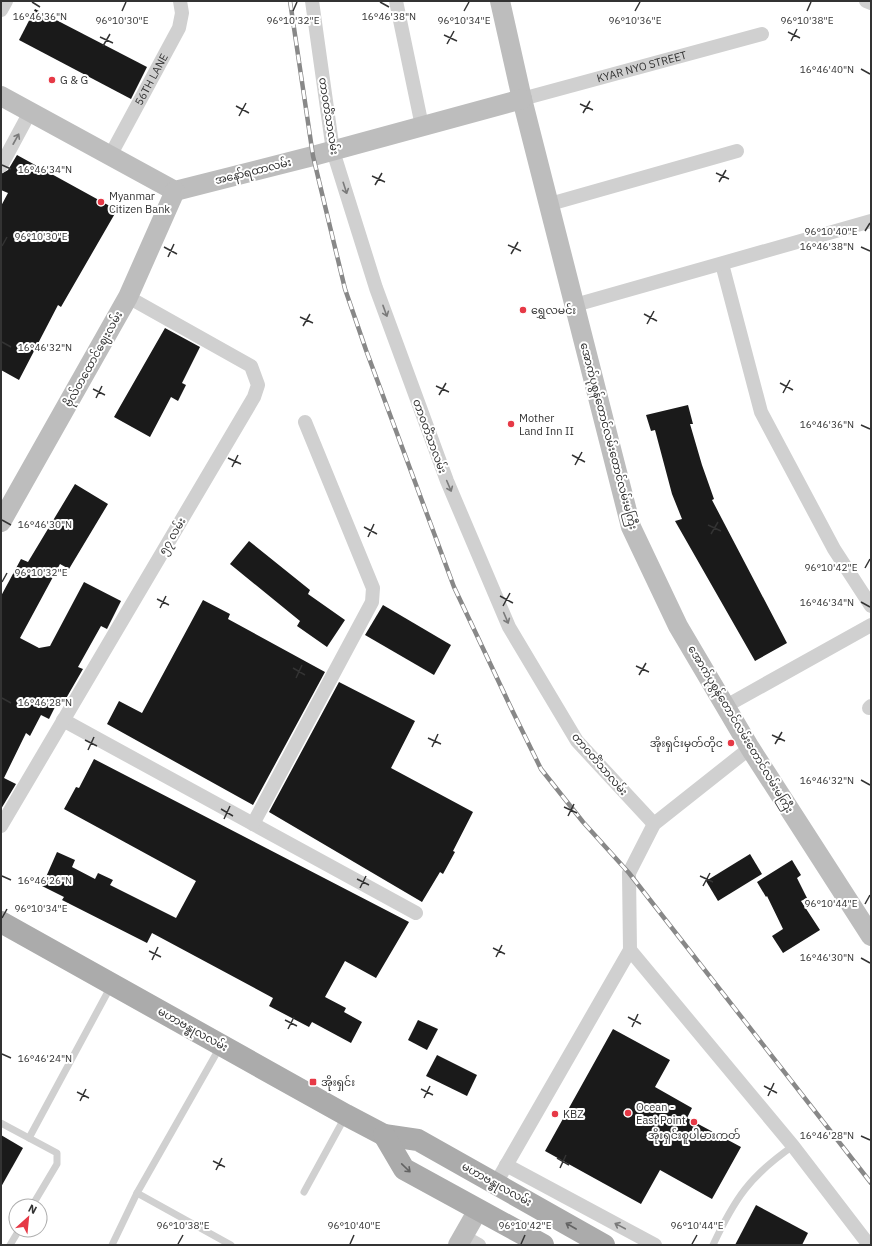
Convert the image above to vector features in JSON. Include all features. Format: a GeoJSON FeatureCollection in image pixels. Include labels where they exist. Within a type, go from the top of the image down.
{"type":"FeatureCollection","features":[{"type":"Feature","properties":{"kind":"main road","name":"အောက်ပုစွန်တောင်လမ်းတောင်လမ်းမကြီး"},"geometry":{"type":"LineString","coordinates":[[500,1],[522,99],[550,204],[631,527],[678,626],[750,748],[871,936]]}},
{"type":"Feature","properties":{"kind":"main road"},"geometry":{"type":"LineString","coordinates":[[1,96],[175,191]]}},
{"type":"Feature","properties":{"kind":"main road","name":"အနော်ရထာလမ်း"},"geometry":{"type":"LineString","coordinates":[[175,191],[333,151],[522,99]]}},
{"type":"Feature","properties":{"kind":"main road","name":"ဗိုလ်တထောင်ဈေးလမ်း"},"geometry":{"type":"LineString","coordinates":[[1,522],[128,297],[175,191]]}},
{"type":"Feature","properties":{"kind":"main road","name":"မဟာဗန္ဓုလလမ်း"},"geometry":{"type":"LineString","coordinates":[[5,927],[112,984],[384,1136],[418,1140],[604,1245]]}},
{"type":"Feature","properties":{"kind":"main road","name":"မဟာဗန္ဓုလလမ်း"},"geometry":{"type":"LineString","coordinates":[[384,1136],[404,1169],[543,1245]]}},
{"type":"Feature","properties":{"kind":"main road"},"geometry":{"type":"LineString","coordinates":[[467,1242],[478,1210]]}},
{"type":"Feature","properties":{"kind":"street"},"geometry":{"type":"LineString","coordinates":[[1,10],[6,1]]}},
{"type":"Feature","properties":{"kind":"street","name":"56TH LANE"},"geometry":{"type":"LineString","coordinates":[[110,156],[179,28],[182,13],[180,1]]}},
{"type":"Feature","properties":{"kind":"street","name":"တာဝတိံသာလမ်း"},"geometry":{"type":"LineString","coordinates":[[312,1],[333,151],[376,288],[447,481],[510,627],[577,741],[654,824]]}},
{"type":"Feature","properties":{"kind":"street"},"geometry":{"type":"LineString","coordinates":[[396,1],[422,126]]}},
{"type":"Feature","properties":{"kind":"street"},"geometry":{"type":"LineString","coordinates":[[866,1],[871,3]]}},
{"type":"Feature","properties":{"kind":"street","name":"KYAR NYO STREET"},"geometry":{"type":"LineString","coordinates":[[522,99],[762,34]]}},
{"type":"Feature","properties":{"kind":"street"},"geometry":{"type":"LineString","coordinates":[[1,166],[30,112]]}},
{"type":"Feature","properties":{"kind":"street"},"geometry":{"type":"LineString","coordinates":[[550,204],[737,151]]}},
{"type":"Feature","properties":{"kind":"street"},"geometry":{"type":"LineString","coordinates":[[575,305],[871,221]]}},
{"type":"Feature","properties":{"kind":"street"},"geometry":{"type":"LineString","coordinates":[[722,264],[761,412],[834,549],[871,606]]}},
{"type":"Feature","properties":{"kind":"street","name":"၅၇ လမ်း"},"geometry":{"type":"LineString","coordinates":[[1,826],[254,397],[258,385],[251,366],[128,297]]}},
{"type":"Feature","properties":{"kind":"street"},"geometry":{"type":"LineString","coordinates":[[253,824],[372,602],[373,588],[305,422]]}},
{"type":"Feature","properties":{"kind":"street"},"geometry":{"type":"LineString","coordinates":[[726,706],[871,624]]}},
{"type":"Feature","properties":{"kind":"street"},"geometry":{"type":"LineString","coordinates":[[63,720],[416,913]]}},
{"type":"Feature","properties":{"kind":"street"},"geometry":{"type":"LineString","coordinates":[[496,1184],[630,950],[629,873],[654,824],[750,748]]}},
{"type":"Feature","properties":{"kind":"street"},"geometry":{"type":"LineString","coordinates":[[630,950],[793,1146],[869,1245]]}},
{"type":"Feature","properties":{"kind":"street"},"geometry":{"type":"LineString","coordinates":[[506,1165],[655,1245]]}},
{"type":"Feature","properties":{"kind":"lane"},"geometry":{"type":"LineString","coordinates":[[29,1138],[112,984]]}},
{"type":"Feature","properties":{"kind":"lane"},"geometry":{"type":"LineString","coordinates":[[112,1245],[137,1193],[222,1045]]}},
{"type":"Feature","properties":{"kind":"lane"},"geometry":{"type":"LineString","coordinates":[[304,1192],[346,1115]]}},
{"type":"Feature","properties":{"kind":"lane"},"geometry":{"type":"LineString","coordinates":[[1,1123],[56,1153],[57,1164],[37,1198]]}},
{"type":"Feature","properties":{"kind":"lane"},"geometry":{"type":"LineString","coordinates":[[712,1245],[741,1193],[770,1162],[793,1146]]}},
{"type":"Feature","properties":{"kind":"lane"},"geometry":{"type":"LineString","coordinates":[[137,1193],[231,1245]]}},
{"type":"Feature","properties":{"kind":"building"},"geometry":{"type":"Polygon","coordinates":[[[35,9],[147,67],[131,99],[19,40],[35,9]]]}},
{"type":"Feature","properties":{"kind":"building"},"geometry":{"type":"Polygon","coordinates":[[[17,155],[117,210],[61,307],[58,305],[19,380],[1,370],[1,206],[8,193],[1,190],[1,174],[8,170],[17,155]]]}},
{"type":"Feature","properties":{"kind":"building"},"geometry":{"type":"Polygon","coordinates":[[[165,328],[200,347],[182,383],[186,385],[178,401],[171,397],[150,437],[114,417],[165,328]]]}},
{"type":"Feature","properties":{"kind":"building"},"geometry":{"type":"Polygon","coordinates":[[[688,405],[693,424],[690,424],[714,499],[712,500],[787,643],[755,661],[675,521],[682,519],[672,494],[655,430],[651,431],[646,415],[688,405]]]}},
{"type":"Feature","properties":{"kind":"building"},"geometry":{"type":"Polygon","coordinates":[[[75,484],[108,504],[69,569],[60,564],[20,638],[39,648],[50,646],[84,582],[121,601],[107,629],[101,626],[78,667],[83,669],[64,702],[59,699],[49,719],[41,715],[30,736],[26,733],[4,778],[16,784],[1,809],[1,596],[21,559],[28,562],[75,484]]]}},
{"type":"Feature","properties":{"kind":"building"},"geometry":{"type":"Polygon","coordinates":[[[249,541],[310,590],[308,594],[345,620],[327,647],[297,626],[300,621],[230,564],[249,541]]]}},
{"type":"Feature","properties":{"kind":"building"},"geometry":{"type":"Polygon","coordinates":[[[203,600],[230,614],[228,619],[325,672],[253,805],[107,724],[119,701],[142,713],[203,600]]]}},
{"type":"Feature","properties":{"kind":"building"},"geometry":{"type":"Polygon","coordinates":[[[383,605],[451,645],[434,675],[365,635],[383,605]]]}},
{"type":"Feature","properties":{"kind":"building"},"geometry":{"type":"Polygon","coordinates":[[[339,682],[415,721],[391,768],[473,812],[453,851],[455,852],[443,874],[440,872],[422,902],[269,812],[339,682]]]}},
{"type":"Feature","properties":{"kind":"building"},"geometry":{"type":"Polygon","coordinates":[[[94,759],[409,922],[376,978],[345,961],[325,997],[346,1008],[344,1012],[362,1022],[351,1043],[312,1022],[309,1027],[269,1006],[273,998],[152,933],[147,943],[62,900],[64,897],[42,886],[57,852],[75,860],[72,867],[95,879],[98,873],[113,880],[110,885],[176,918],[196,881],[64,809],[76,787],[79,788],[94,759]]]}},
{"type":"Feature","properties":{"kind":"building"},"geometry":{"type":"Polygon","coordinates":[[[750,854],[762,874],[718,901],[706,881],[750,854]]]}},
{"type":"Feature","properties":{"kind":"building"},"geometry":{"type":"Polygon","coordinates":[[[792,860],[801,875],[797,878],[807,898],[801,901],[820,930],[783,953],[772,936],[783,929],[767,896],[766,897],[757,882],[792,860]]]}},
{"type":"Feature","properties":{"kind":"building"},"geometry":{"type":"Polygon","coordinates":[[[418,1020],[438,1029],[427,1050],[408,1040],[418,1020]]]}},
{"type":"Feature","properties":{"kind":"building","name":"Ocean - East Point"},"geometry":{"type":"Polygon","coordinates":[[[613,1029],[670,1060],[655,1087],[692,1108],[687,1118],[741,1147],[712,1199],[660,1170],[641,1204],[545,1151],[613,1029]]]}},
{"type":"Feature","properties":{"kind":"building"},"geometry":{"type":"Polygon","coordinates":[[[437,1055],[477,1075],[467,1096],[426,1076],[437,1055]]]}},
{"type":"Feature","properties":{"kind":"building"},"geometry":{"type":"Polygon","coordinates":[[[1,1135],[23,1148],[1,1187],[1,1135]]]}},
{"type":"Feature","properties":{"kind":"building"},"geometry":{"type":"Polygon","coordinates":[[[756,1205],[808,1233],[802,1245],[735,1245],[756,1205]]]}},
{"type":"Feature","properties":{"kind":"railway"},"geometry":{"type":"LineString","coordinates":[[290,1],[313,156],[345,289],[366,350],[454,587],[541,769],[583,822],[629,873],[871,1183]]}},
{"type":"Feature","properties":{"kind":"place","name":"G & G"},"geometry":{"type":"Point","coordinates":[52,80]}},
{"type":"Feature","properties":{"kind":"place","name":"Myanmar Citizen Bank"},"geometry":{"type":"Point","coordinates":[101,202]}},
{"type":"Feature","properties":{"kind":"place","name":"ရွှေလမင်း"},"geometry":{"type":"Point","coordinates":[523,310]}},
{"type":"Feature","properties":{"kind":"place","name":"Mother Land Inn II"},"geometry":{"type":"Point","coordinates":[511,424]}},
{"type":"Feature","properties":{"kind":"place","name":"အိုးရှင်းမှတ်တိုင"},"geometry":{"type":"Point","coordinates":[731,743]}},
{"type":"Feature","properties":{"kind":"place","name":"အိုးရှင်း"},"geometry":{"type":"Point","coordinates":[313,1082]}},
{"type":"Feature","properties":{"kind":"place","name":"Ocean - East Point"},"geometry":{"type":"Point","coordinates":[628,1113]}},
{"type":"Feature","properties":{"kind":"place","name":"KBZ"},"geometry":{"type":"Point","coordinates":[555,1114]}},
{"type":"Feature","properties":{"kind":"place","name":"အိုးရှင်းစူပါမားကတ်"},"geometry":{"type":"Point","coordinates":[694,1122]}}]}
